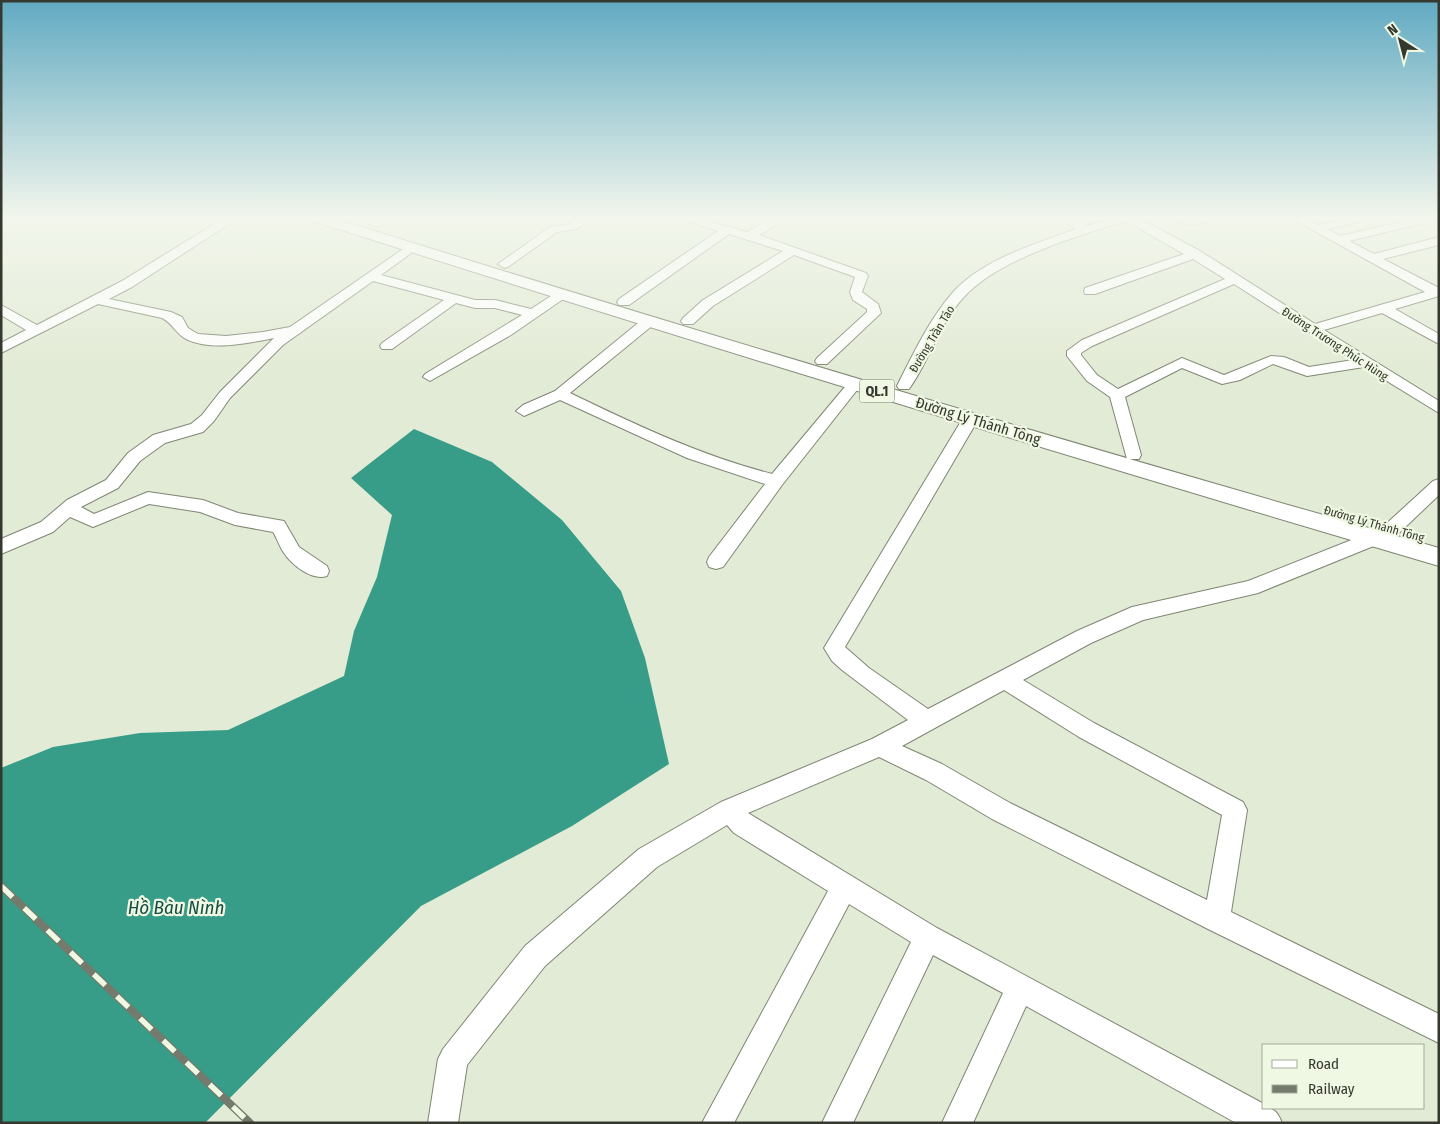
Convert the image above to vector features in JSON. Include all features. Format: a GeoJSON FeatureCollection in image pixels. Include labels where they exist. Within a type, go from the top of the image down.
{"type":"FeatureCollection","features":[{"type":"Feature","properties":{"kind":"main road","name":"Đường Lý Thánh Tông"},"geometry":{"type":"LineString","coordinates":[[484,270],[648,322],[858,378],[971,418],[1076,452],[1384,534],[1439,543]]}},
{"type":"Feature","properties":{"kind":"main road","name":"Đường Lý Thánh Tông"},"geometry":{"type":"LineString","coordinates":[[524,270],[822,361],[858,378],[904,386],[1133,455],[1384,534],[1439,557]]}},
{"type":"Feature","properties":{"kind":"street"},"geometry":{"type":"LineString","coordinates":[[1,349],[97,300],[149,270]]}},
{"type":"Feature","properties":{"kind":"street"},"geometry":{"type":"LineString","coordinates":[[1,547],[47,527],[68,508],[112,484],[134,457],[159,440],[196,428],[242,376],[292,331],[378,270]]}},
{"type":"Feature","properties":{"kind":"street"},"geometry":{"type":"LineString","coordinates":[[624,302],[667,270]]}},
{"type":"Feature","properties":{"kind":"street"},"geometry":{"type":"LineString","coordinates":[[688,321],[708,303],[760,270]]}},
{"type":"Feature","properties":{"kind":"street"},"geometry":{"type":"LineString","coordinates":[[822,361],[870,319],[874,310],[858,296],[856,292],[862,279],[859,273],[851,270]]}},
{"type":"Feature","properties":{"kind":"street","name":"Đường Trần Táo"},"geometry":{"type":"LineString","coordinates":[[904,386],[918,358],[960,293],[989,270]]}},
{"type":"Feature","properties":{"kind":"street"},"geometry":{"type":"LineString","coordinates":[[1090,291],[1149,270]]}},
{"type":"Feature","properties":{"kind":"street","name":"Đường Trương Phúc Hùng"},"geometry":{"type":"LineString","coordinates":[[1222,270],[1364,363],[1439,408]]}},
{"type":"Feature","properties":{"kind":"street"},"geometry":{"type":"LineString","coordinates":[[1397,270],[1438,293]]}},
{"type":"Feature","properties":{"kind":"street"},"geometry":{"type":"LineString","coordinates":[[370,276],[455,298],[534,314]]}},
{"type":"Feature","properties":{"kind":"street"},"geometry":{"type":"LineString","coordinates":[[1133,455],[1117,395],[1092,378],[1074,356],[1074,351],[1087,343],[1235,279]]}},
{"type":"Feature","properties":{"kind":"street"},"geometry":{"type":"LineString","coordinates":[[1311,329],[1382,307],[1438,293]]}},
{"type":"Feature","properties":{"kind":"street"},"geometry":{"type":"LineString","coordinates":[[430,376],[534,314],[562,295]]}},
{"type":"Feature","properties":{"kind":"street"},"geometry":{"type":"LineString","coordinates":[[387,346],[455,298]]}},
{"type":"Feature","properties":{"kind":"street"},"geometry":{"type":"LineString","coordinates":[[97,300],[166,315],[176,320],[178,328],[185,334],[208,341],[230,340],[292,331]]}},
{"type":"Feature","properties":{"kind":"street"},"geometry":{"type":"LineString","coordinates":[[1382,307],[1439,340]]}},
{"type":"Feature","properties":{"kind":"street"},"geometry":{"type":"LineString","coordinates":[[1,309],[37,331]]}},
{"type":"Feature","properties":{"kind":"street"},"geometry":{"type":"LineString","coordinates":[[524,411],[533,404],[552,399],[560,394],[648,322]]}},
{"type":"Feature","properties":{"kind":"street"},"geometry":{"type":"LineString","coordinates":[[1117,395],[1182,362],[1222,380],[1235,377],[1271,360],[1278,360],[1307,372],[1364,363]]}},
{"type":"Feature","properties":{"kind":"street"},"geometry":{"type":"LineString","coordinates":[[716,562],[776,481],[858,378]]}},
{"type":"Feature","properties":{"kind":"street"},"geometry":{"type":"LineString","coordinates":[[560,394],[671,446],[752,476],[776,481]]}},
{"type":"Feature","properties":{"kind":"street"},"geometry":{"type":"LineString","coordinates":[[927,721],[855,668],[836,653],[834,648],[971,418]]}},
{"type":"Feature","properties":{"kind":"street"},"geometry":{"type":"LineString","coordinates":[[443,1123],[453,1059],[535,956],[648,858],[729,810],[880,746],[1084,637],[1139,612],[1251,588],[1384,534],[1439,484]]}},
{"type":"Feature","properties":{"kind":"street"},"geometry":{"type":"LineString","coordinates":[[68,508],[93,521],[148,498],[203,506],[235,519],[278,526],[282,530],[291,550],[304,562],[320,571]]}},
{"type":"Feature","properties":{"kind":"street"},"geometry":{"type":"LineString","coordinates":[[1004,679],[1074,724],[1235,810],[1217,920]]}},
{"type":"Feature","properties":{"kind":"street"},"geometry":{"type":"LineString","coordinates":[[880,746],[934,772],[1001,811],[1217,920],[1439,1028]]}},
{"type":"Feature","properties":{"kind":"street"},"geometry":{"type":"LineString","coordinates":[[729,810],[743,825],[844,888],[928,937],[1267,1123]]}},
{"type":"Feature","properties":{"kind":"street"},"geometry":{"type":"LineString","coordinates":[[716,1123],[844,888]]}},
{"type":"Feature","properties":{"kind":"street"},"geometry":{"type":"LineString","coordinates":[[837,1123],[928,937]]}},
{"type":"Feature","properties":{"kind":"street"},"geometry":{"type":"LineString","coordinates":[[957,1123],[1019,988]]}},
{"type":"Feature","properties":{"kind":"water","name":"Hồ Bàu Nình"},"geometry":{"type":"Polygon","coordinates":[[[414,429],[492,462],[562,520],[621,591],[645,658],[669,764],[572,826],[421,906],[205,1123],[1,1123],[1,768],[53,747],[140,733],[228,730],[344,676],[354,631],[377,577],[392,515],[351,478],[414,429]]]}},
{"type":"Feature","properties":{"kind":"railway"},"geometry":{"type":"LineString","coordinates":[[1,886],[250,1123]]}}]}
